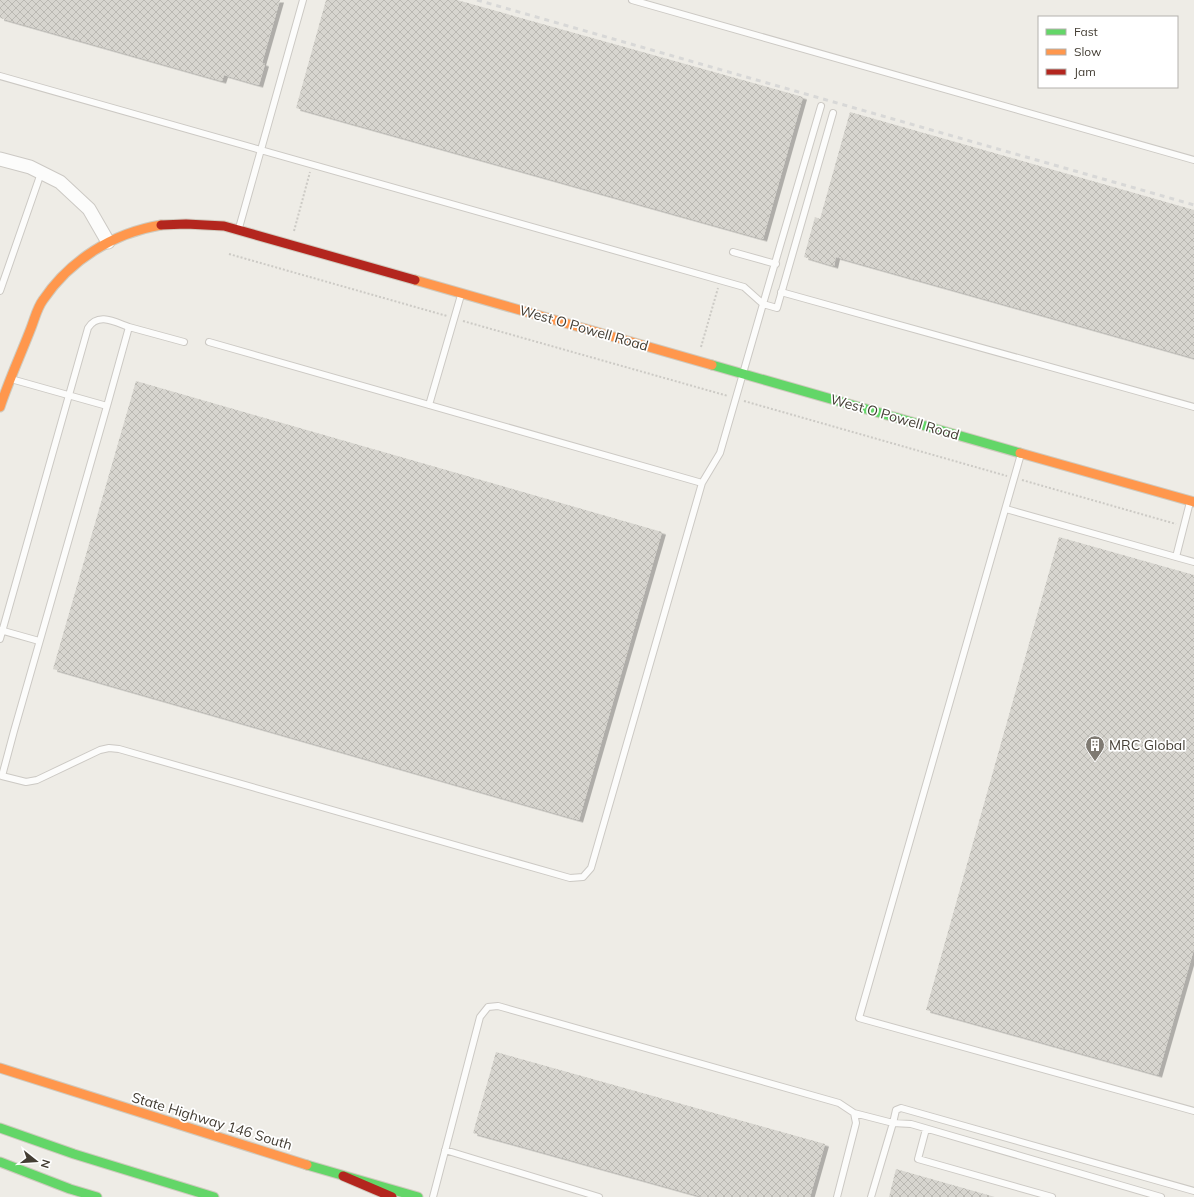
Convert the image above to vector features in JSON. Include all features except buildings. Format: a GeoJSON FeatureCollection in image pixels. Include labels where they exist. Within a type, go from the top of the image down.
{"type":"FeatureCollection","features":[{"type":"Feature","properties":{"kind":"main road","name":"West O Powell Road"},"geometry":{"type":"LineString","coordinates":[[0,407],[42,301],[59,280],[80,261],[108,242],[142,229],[163,225],[224,226],[1192,501]]}},
{"type":"Feature","properties":{"kind":"main road","name":"State Highway 146 South"},"geometry":{"type":"LineString","coordinates":[[0,1068],[343,1176],[418,1197]]}},
{"type":"Feature","properties":{"kind":"main road"},"geometry":{"type":"LineString","coordinates":[[0,1128],[74,1154],[214,1197]]}},
{"type":"Feature","properties":{"kind":"main road"},"geometry":{"type":"LineString","coordinates":[[0,1162],[70,1189],[97,1197]]}},
{"type":"Feature","properties":{"kind":"main road"},"geometry":{"type":"LineString","coordinates":[[343,1176],[392,1197]]}},
{"type":"Feature","properties":{"kind":"street"},"geometry":{"type":"LineString","coordinates":[[0,159],[30,167],[60,182],[89,209],[108,242]]}},
{"type":"Feature","properties":{"kind":"lane"},"geometry":{"type":"LineString","coordinates":[[238,230],[302,0]]}},
{"type":"Feature","properties":{"kind":"lane"},"geometry":{"type":"LineString","coordinates":[[632,0],[1194,160]]}},
{"type":"Feature","properties":{"kind":"lane"},"geometry":{"type":"LineString","coordinates":[[0,76],[260,151],[744,287],[764,304],[777,308],[833,113]]}},
{"type":"Feature","properties":{"kind":"lane"},"geometry":{"type":"LineString","coordinates":[[129,327],[1,776],[26,782],[37,780],[100,750],[109,748],[119,749],[570,878],[583,878],[592,868],[702,483],[720,453],[821,106]]}},
{"type":"Feature","properties":{"kind":"lane"},"geometry":{"type":"LineString","coordinates":[[0,291],[41,173]]}},
{"type":"Feature","properties":{"kind":"lane"},"geometry":{"type":"LineString","coordinates":[[733,252],[776,264]]}},
{"type":"Feature","properties":{"kind":"lane"},"geometry":{"type":"LineString","coordinates":[[781,292],[1194,407]]}},
{"type":"Feature","properties":{"kind":"lane"},"geometry":{"type":"LineString","coordinates":[[429,405],[462,294]]}},
{"type":"Feature","properties":{"kind":"lane"},"geometry":{"type":"LineString","coordinates":[[0,639],[1,630],[88,328],[91,323],[95,320],[105,319],[184,342]]}},
{"type":"Feature","properties":{"kind":"lane"},"geometry":{"type":"LineString","coordinates":[[209,342],[702,483]]}},
{"type":"Feature","properties":{"kind":"lane"},"geometry":{"type":"LineString","coordinates":[[10,379],[107,406]]}},
{"type":"Feature","properties":{"kind":"lane"},"geometry":{"type":"LineString","coordinates":[[1021,453],[860,1018],[1194,1111]]}},
{"type":"Feature","properties":{"kind":"lane"},"geometry":{"type":"LineString","coordinates":[[1176,557],[1192,501]]}},
{"type":"Feature","properties":{"kind":"lane"},"geometry":{"type":"LineString","coordinates":[[1006,509],[1194,562]]}},
{"type":"Feature","properties":{"kind":"lane"},"geometry":{"type":"LineString","coordinates":[[1,630],[39,641]]}},
{"type":"Feature","properties":{"kind":"lane"},"geometry":{"type":"LineString","coordinates":[[432,1197],[480,1017],[488,1007],[498,1006],[839,1103],[854,1113],[893,1123],[911,1124],[1160,1197]]}},
{"type":"Feature","properties":{"kind":"lane"},"geometry":{"type":"LineString","coordinates":[[871,1197],[896,1110],[901,1108],[1194,1191]]}},
{"type":"Feature","properties":{"kind":"lane"},"geometry":{"type":"LineString","coordinates":[[837,1197],[853,1140],[856,1123],[854,1113]]}},
{"type":"Feature","properties":{"kind":"lane"},"geometry":{"type":"LineString","coordinates":[[926,1129],[918,1159],[1052,1197]]}},
{"type":"Feature","properties":{"kind":"lane"},"geometry":{"type":"LineString","coordinates":[[445,1150],[599,1197]]}},
{"type":"Feature","properties":{"kind":"path"},"geometry":{"type":"LineString","coordinates":[[290,245],[312,165]]}},
{"type":"Feature","properties":{"kind":"path"},"geometry":{"type":"LineString","coordinates":[[229,254],[1184,526]]}},
{"type":"Feature","properties":{"kind":"path"},"geometry":{"type":"LineString","coordinates":[[697,361],[720,281]]}},
{"type":"Feature","properties":{"kind":"railway"},"geometry":{"type":"LineString","coordinates":[[477,0],[1194,205]]}},
{"type":"Feature","properties":{"kind":"traffic: fast"},"geometry":{"type":"LineString","coordinates":[[712,365],[1020,453]]}},
{"type":"Feature","properties":{"kind":"traffic: fast"},"geometry":{"type":"LineString","coordinates":[[0,1128],[74,1154],[214,1197]]}},
{"type":"Feature","properties":{"kind":"traffic: fast"},"geometry":{"type":"LineString","coordinates":[[0,1162],[70,1189],[97,1197]]}},
{"type":"Feature","properties":{"kind":"traffic: fast"},"geometry":{"type":"LineString","coordinates":[[307,1165],[418,1197]]}},
{"type":"Feature","properties":{"kind":"traffic: slow"},"geometry":{"type":"LineString","coordinates":[[0,407],[41,303],[54,286],[66,273],[94,250],[126,234],[161,225]]}},
{"type":"Feature","properties":{"kind":"traffic: slow"},"geometry":{"type":"LineString","coordinates":[[415,280],[712,365]]}},
{"type":"Feature","properties":{"kind":"traffic: slow"},"geometry":{"type":"LineString","coordinates":[[1020,453],[1194,502]]}},
{"type":"Feature","properties":{"kind":"traffic: slow"},"geometry":{"type":"LineString","coordinates":[[0,1068],[307,1165]]}},
{"type":"Feature","properties":{"kind":"traffic: jam"},"geometry":{"type":"LineString","coordinates":[[161,225],[186,224],[224,226],[415,280]]}},
{"type":"Feature","properties":{"kind":"traffic: jam"},"geometry":{"type":"LineString","coordinates":[[343,1176],[392,1197]]}},
{"type":"Feature","properties":{"kind":"place","name":"MRC Global"},"geometry":{"type":"Point","coordinates":[1095,762]}}]}
